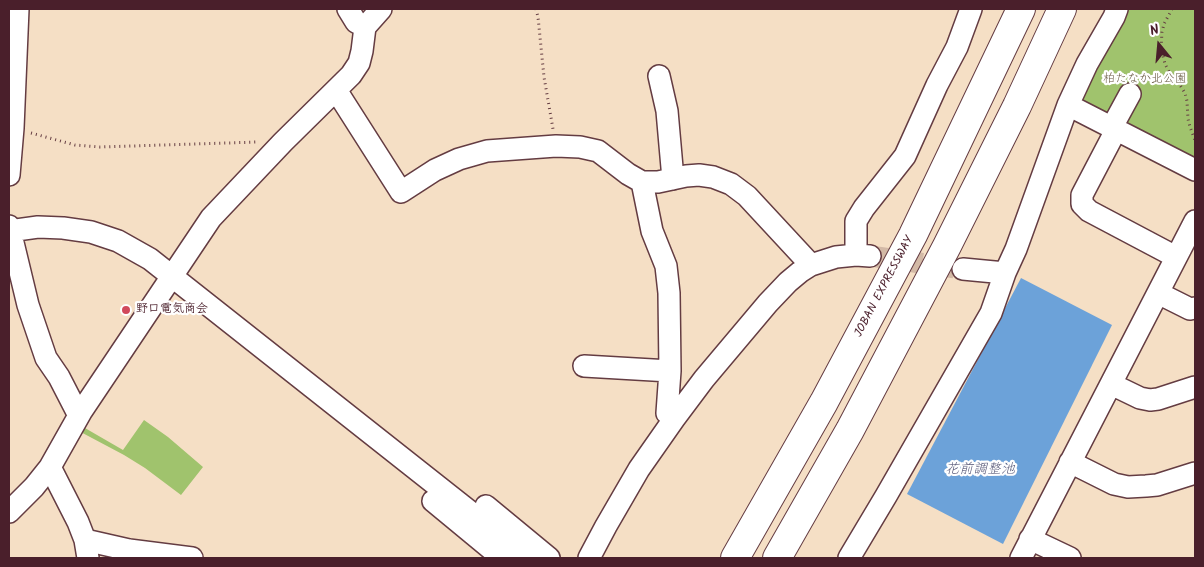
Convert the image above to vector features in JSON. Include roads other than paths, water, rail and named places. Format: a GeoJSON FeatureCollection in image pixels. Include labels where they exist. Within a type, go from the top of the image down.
{"type":"FeatureCollection","features":[{"type":"Feature","properties":{"kind":"highway","name":"JOBAN EXPRESSWAY"},"geometry":{"type":"LineString","coordinates":[[735,558],[824,402],[913,235],[1021,9]]}},
{"type":"Feature","properties":{"kind":"highway"},"geometry":{"type":"LineString","coordinates":[[777,558],[850,430],[947,246],[1017,106],[1062,9]]}},
{"type":"Feature","properties":{"kind":"street"},"geometry":{"type":"LineString","coordinates":[[9,175],[18,9]]}},
{"type":"Feature","properties":{"kind":"street"},"geometry":{"type":"LineString","coordinates":[[348,9],[356,22],[365,28]]}},
{"type":"Feature","properties":{"kind":"street"},"geometry":{"type":"LineString","coordinates":[[9,512],[34,487],[50,467],[81,412],[211,218],[283,142],[351,75],[359,63],[365,28],[381,9]]}},
{"type":"Feature","properties":{"kind":"street"},"geometry":{"type":"LineString","coordinates":[[590,558],[639,469],[704,379],[768,303],[788,282],[811,266],[836,257],[863,255],[856,221],[904,156],[956,47],[971,9]]}},
{"type":"Feature","properties":{"kind":"street"},"geometry":{"type":"LineString","coordinates":[[849,558],[914,449],[991,313],[1068,105],[1086,64],[1117,9]]}},
{"type":"Feature","properties":{"kind":"street"},"geometry":{"type":"LineString","coordinates":[[659,76],[667,111],[673,179]]}},
{"type":"Feature","properties":{"kind":"street"},"geometry":{"type":"LineString","coordinates":[[336,90],[401,192],[435,170],[459,158],[487,151],[556,146],[580,147],[598,151],[628,174],[642,182],[658,182],[699,175],[713,177],[731,184],[747,196],[811,266]]}},
{"type":"Feature","properties":{"kind":"street"},"geometry":{"type":"LineString","coordinates":[[1130,94],[1082,195],[1082,204],[1089,210],[1176,257]]}},
{"type":"Feature","properties":{"kind":"street"},"geometry":{"type":"LineString","coordinates":[[1068,105],[1195,170]]}},
{"type":"Feature","properties":{"kind":"street"},"geometry":{"type":"LineString","coordinates":[[642,182],[652,230],[666,266],[669,293],[670,371],[667,413],[674,419]]}},
{"type":"Feature","properties":{"kind":"street"},"geometry":{"type":"LineString","coordinates":[[1021,558],[1195,220]]}},
{"type":"Feature","properties":{"kind":"street"},"geometry":{"type":"LineString","coordinates":[[9,226],[28,305],[46,358],[76,410],[81,412]]}},
{"type":"Feature","properties":{"kind":"street"},"geometry":{"type":"LineString","coordinates":[[9,231],[38,227],[91,232],[118,241],[150,259],[482,522],[524,558]]}},
{"type":"Feature","properties":{"kind":"street"},"geometry":{"type":"LineString","coordinates":[[963,269],[1005,273]]}},
{"type":"Feature","properties":{"kind":"street"},"geometry":{"type":"LineString","coordinates":[[1158,293],[1190,309],[1195,308]]}},
{"type":"Feature","properties":{"kind":"street"},"geometry":{"type":"LineString","coordinates":[[584,366],[670,371]]}},
{"type":"Feature","properties":{"kind":"street"},"geometry":{"type":"LineString","coordinates":[[1111,384],[1140,398],[1150,400],[1195,387]]}},
{"type":"Feature","properties":{"kind":"street"},"geometry":{"type":"LineString","coordinates":[[503,558],[398,473],[396,462],[404,450],[417,451],[549,558]]}},
{"type":"Feature","properties":{"kind":"street"},"geometry":{"type":"LineString","coordinates":[[1070,462],[1114,484],[1128,487],[1157,485],[1195,473]]}},
{"type":"Feature","properties":{"kind":"street"},"geometry":{"type":"LineString","coordinates":[[50,467],[78,522],[86,549],[130,550],[192,558]]}},
{"type":"Feature","properties":{"kind":"street"},"geometry":{"type":"LineString","coordinates":[[1030,539],[1070,558]]}},
{"type":"Feature","properties":{"kind":"water","name":"花前調整池"},"geometry":{"type":"Polygon","coordinates":[[[1021,278],[1112,325],[1003,544],[907,494],[1021,278]]]}},
{"type":"Feature","properties":{"kind":"tunnel"},"geometry":{"type":"LineString","coordinates":[[870,256],[963,269]]}},
{"type":"Feature","properties":{"kind":"place","name":"野口電気商会"},"geometry":{"type":"Point","coordinates":[126,310]}},
{"type":"Feature","properties":{"kind":"park label","name":"柏たなか北公園"},"geometry":{"type":"Point","coordinates":[1145,80]}}]}
